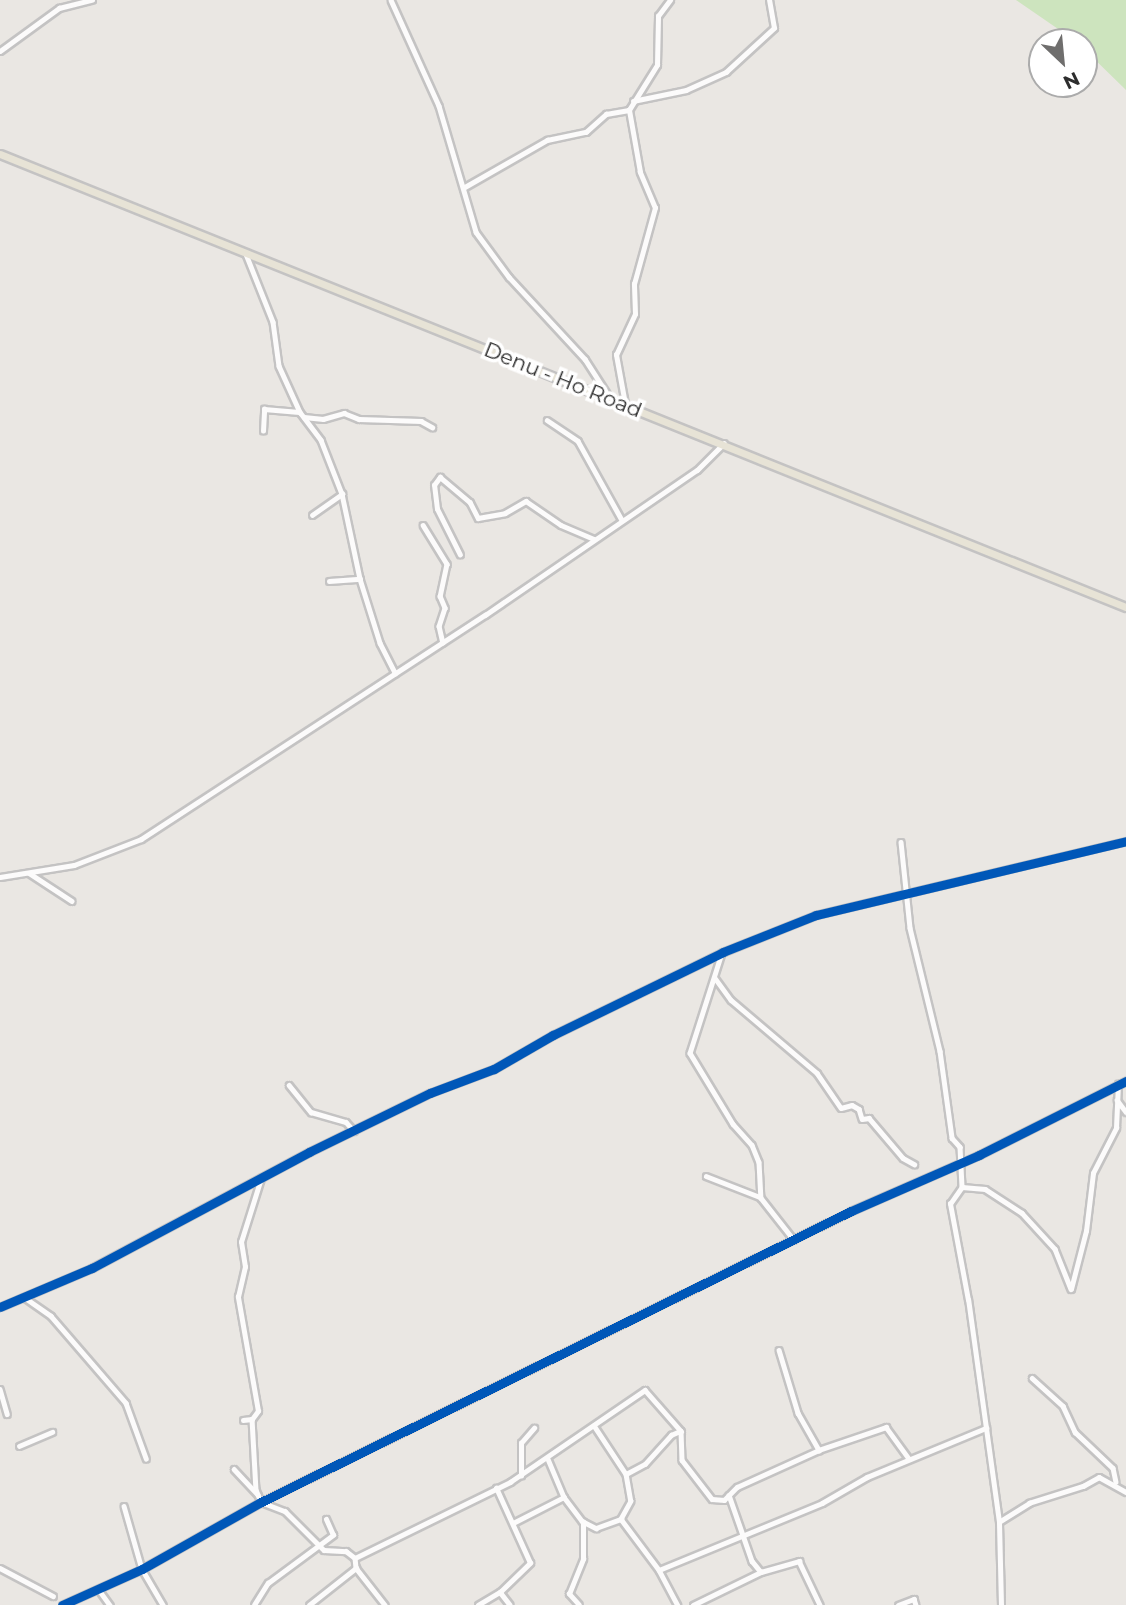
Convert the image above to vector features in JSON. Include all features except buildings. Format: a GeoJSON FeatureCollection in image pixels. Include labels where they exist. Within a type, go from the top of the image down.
{"type":"FeatureCollection","features":[{"type":"Feature","properties":{"kind":"main road","name":"Denu - Ho Road"},"geometry":{"type":"LineString","coordinates":[[0,154],[724,443],[1126,607]]}},
{"type":"Feature","properties":{"kind":"street"},"geometry":{"type":"LineString","coordinates":[[0,51],[60,8],[92,0]]}},
{"type":"Feature","properties":{"kind":"street"},"geometry":{"type":"LineString","coordinates":[[391,0],[439,106],[484,245],[585,359],[610,398]]}},
{"type":"Feature","properties":{"kind":"street"},"geometry":{"type":"LineString","coordinates":[[625,404],[616,355],[635,314],[634,284],[655,208],[640,172],[629,110],[632,101],[657,65],[658,16],[670,0]]}},
{"type":"Feature","properties":{"kind":"street"},"geometry":{"type":"LineString","coordinates":[[632,101],[686,90],[726,72],[774,28],[769,0]]}},
{"type":"Feature","properties":{"kind":"street"},"geometry":{"type":"LineString","coordinates":[[464,188],[547,140],[586,132],[606,114],[629,110]]}},
{"type":"Feature","properties":{"kind":"street"},"geometry":{"type":"LineString","coordinates":[[246,254],[273,322],[279,366],[301,414],[321,440],[342,494],[360,579],[377,635],[395,673]]}},
{"type":"Feature","properties":{"kind":"street"},"geometry":{"type":"LineString","coordinates":[[263,431],[264,409],[316,419],[347,414],[359,419],[421,421],[432,427]]}},
{"type":"Feature","properties":{"kind":"street"},"geometry":{"type":"LineString","coordinates":[[547,420],[578,441],[622,520]]}},
{"type":"Feature","properties":{"kind":"street"},"geometry":{"type":"LineString","coordinates":[[0,877],[94,859],[141,839],[443,643],[697,470],[724,443]]}},
{"type":"Feature","properties":{"kind":"street"},"geometry":{"type":"LineString","coordinates":[[460,555],[437,509],[434,485],[440,477],[470,502],[478,518],[505,513],[526,501],[561,525],[594,538]]}},
{"type":"Feature","properties":{"kind":"street"},"geometry":{"type":"LineString","coordinates":[[312,515],[342,494]]}},
{"type":"Feature","properties":{"kind":"street"},"geometry":{"type":"LineString","coordinates":[[423,525],[447,564],[440,596],[445,608],[439,626],[443,643]]}},
{"type":"Feature","properties":{"kind":"street"},"geometry":{"type":"LineString","coordinates":[[329,581],[360,579]]}},
{"type":"Feature","properties":{"kind":"street"},"geometry":{"type":"LineString","coordinates":[[0,1307],[127,1251],[261,1178],[430,1093],[494,1069],[553,1035],[723,953],[816,915],[907,897],[1126,841]]}},
{"type":"Feature","properties":{"kind":"street"},"geometry":{"type":"LineString","coordinates":[[901,842],[910,928],[940,1051],[952,1138],[960,1147],[962,1162],[962,1187],[950,1204],[999,1522],[1001,1605]]}},
{"type":"Feature","properties":{"kind":"street"},"geometry":{"type":"LineString","coordinates":[[29,873],[72,901]]}},
{"type":"Feature","properties":{"kind":"street"},"geometry":{"type":"LineString","coordinates":[[723,953],[690,1053],[733,1124],[752,1145],[759,1162],[761,1198]]}},
{"type":"Feature","properties":{"kind":"street"},"geometry":{"type":"LineString","coordinates":[[714,977],[731,1000],[817,1073],[841,1108],[852,1105],[859,1109],[862,1119],[869,1118],[903,1158],[914,1164]]}},
{"type":"Feature","properties":{"kind":"street"},"geometry":{"type":"LineString","coordinates":[[62,1605],[142,1569],[260,1499],[1126,1081]]}},
{"type":"Feature","properties":{"kind":"street"},"geometry":{"type":"LineString","coordinates":[[962,1187],[985,1189],[1036,1225],[1065,1266],[1070,1289],[1086,1231],[1093,1173],[1103,1146],[1113,1136],[1118,1084]]}},
{"type":"Feature","properties":{"kind":"street"},"geometry":{"type":"LineString","coordinates":[[289,1085],[311,1112],[346,1122],[354,1131]]}},
{"type":"Feature","properties":{"kind":"street"},"geometry":{"type":"LineString","coordinates":[[1117,1099],[1126,1112]]}},
{"type":"Feature","properties":{"kind":"street"},"geometry":{"type":"LineString","coordinates":[[706,1176],[761,1198],[794,1240]]}},
{"type":"Feature","properties":{"kind":"street"},"geometry":{"type":"LineString","coordinates":[[260,1499],[252,1419],[258,1411],[238,1297],[245,1267],[241,1242],[261,1178]]}},
{"type":"Feature","properties":{"kind":"street"},"geometry":{"type":"LineString","coordinates":[[24,1297],[51,1316],[99,1376],[126,1403],[146,1458]]}},
{"type":"Feature","properties":{"kind":"street"},"geometry":{"type":"LineString","coordinates":[[779,1350],[799,1413],[819,1450]]}},
{"type":"Feature","properties":{"kind":"street"},"geometry":{"type":"LineString","coordinates":[[1032,1378],[1063,1406],[1083,1441],[1107,1460],[1117,1483],[1126,1492]]}},
{"type":"Feature","properties":{"kind":"street"},"geometry":{"type":"LineString","coordinates":[[0,1389],[7,1414]]}},
{"type":"Feature","properties":{"kind":"street"},"geometry":{"type":"LineString","coordinates":[[355,1558],[521,1476],[645,1390],[681,1431],[682,1460],[712,1499],[729,1495],[737,1487],[819,1450],[886,1427],[909,1460]]}},
{"type":"Feature","properties":{"kind":"street"},"geometry":{"type":"LineString","coordinates":[[243,1420],[252,1419]]}},
{"type":"Feature","properties":{"kind":"street"},"geometry":{"type":"LineString","coordinates":[[548,1459],[564,1497],[582,1521],[596,1528],[621,1519],[631,1501],[626,1474],[595,1427]]}},
{"type":"Feature","properties":{"kind":"street"},"geometry":{"type":"LineString","coordinates":[[659,1570],[822,1503],[909,1460],[986,1427]]}},
{"type":"Feature","properties":{"kind":"street"},"geometry":{"type":"LineString","coordinates":[[521,1476],[521,1443],[534,1428]]}},
{"type":"Feature","properties":{"kind":"street"},"geometry":{"type":"LineString","coordinates":[[626,1474],[645,1464],[671,1435],[681,1431]]}},
{"type":"Feature","properties":{"kind":"street"},"geometry":{"type":"LineString","coordinates":[[19,1446],[52,1432]]}},
{"type":"Feature","properties":{"kind":"street"},"geometry":{"type":"LineString","coordinates":[[234,1469],[260,1499],[285,1511],[317,1546],[346,1551],[355,1558],[356,1568],[385,1605]]}},
{"type":"Feature","properties":{"kind":"street"},"geometry":{"type":"LineString","coordinates":[[999,1522],[1029,1503],[1099,1477],[1117,1483]]}},
{"type":"Feature","properties":{"kind":"street"},"geometry":{"type":"LineString","coordinates":[[478,1605],[500,1592],[530,1563],[496,1488]]}},
{"type":"Feature","properties":{"kind":"street"},"geometry":{"type":"LineString","coordinates":[[729,1495],[752,1561],[761,1572]]}},
{"type":"Feature","properties":{"kind":"street"},"geometry":{"type":"LineString","coordinates":[[513,1523],[564,1497]]}},
{"type":"Feature","properties":{"kind":"street"},"geometry":{"type":"LineString","coordinates":[[124,1506],[142,1569],[163,1605]]}},
{"type":"Feature","properties":{"kind":"street"},"geometry":{"type":"LineString","coordinates":[[254,1605],[268,1583],[333,1535],[326,1519]]}},
{"type":"Feature","properties":{"kind":"street"},"geometry":{"type":"LineString","coordinates":[[621,1519],[659,1570],[678,1605]]}},
{"type":"Feature","properties":{"kind":"street"},"geometry":{"type":"LineString","coordinates":[[579,1605],[569,1594],[583,1559],[582,1521]]}},
{"type":"Feature","properties":{"kind":"street"},"geometry":{"type":"LineString","coordinates":[[693,1605],[761,1572],[799,1560],[820,1605]]}},
{"type":"Feature","properties":{"kind":"street"},"geometry":{"type":"LineString","coordinates":[[0,1568],[52,1596]]}},
{"type":"Feature","properties":{"kind":"street"},"geometry":{"type":"LineString","coordinates":[[309,1605],[356,1568]]}},
{"type":"Feature","properties":{"kind":"street"},"geometry":{"type":"LineString","coordinates":[[99,1590],[110,1605]]}},
{"type":"Feature","properties":{"kind":"street"},"geometry":{"type":"LineString","coordinates":[[500,1592],[510,1605]]}},
{"type":"Feature","properties":{"kind":"street"},"geometry":{"type":"LineString","coordinates":[[898,1605],[914,1600],[916,1605]]}},
{"type":"Feature","properties":{"kind":"green space"},"geometry":{"type":"Polygon","coordinates":[[[1016,0],[1126,0],[1126,90],[1098,63],[1098,28],[1057,28],[1016,0]]]}},
{"type":"Feature","properties":{"kind":"cycle path"},"geometry":{"type":"LineString","coordinates":[[0,1307],[92,1268],[309,1152],[430,1093],[494,1069],[553,1035],[723,952],[816,915],[1126,841]]}},
{"type":"Feature","properties":{"kind":"cycle path"},"geometry":{"type":"LineString","coordinates":[[62,1605],[142,1569],[261,1502],[851,1211],[979,1155],[1126,1081]]}}]}
